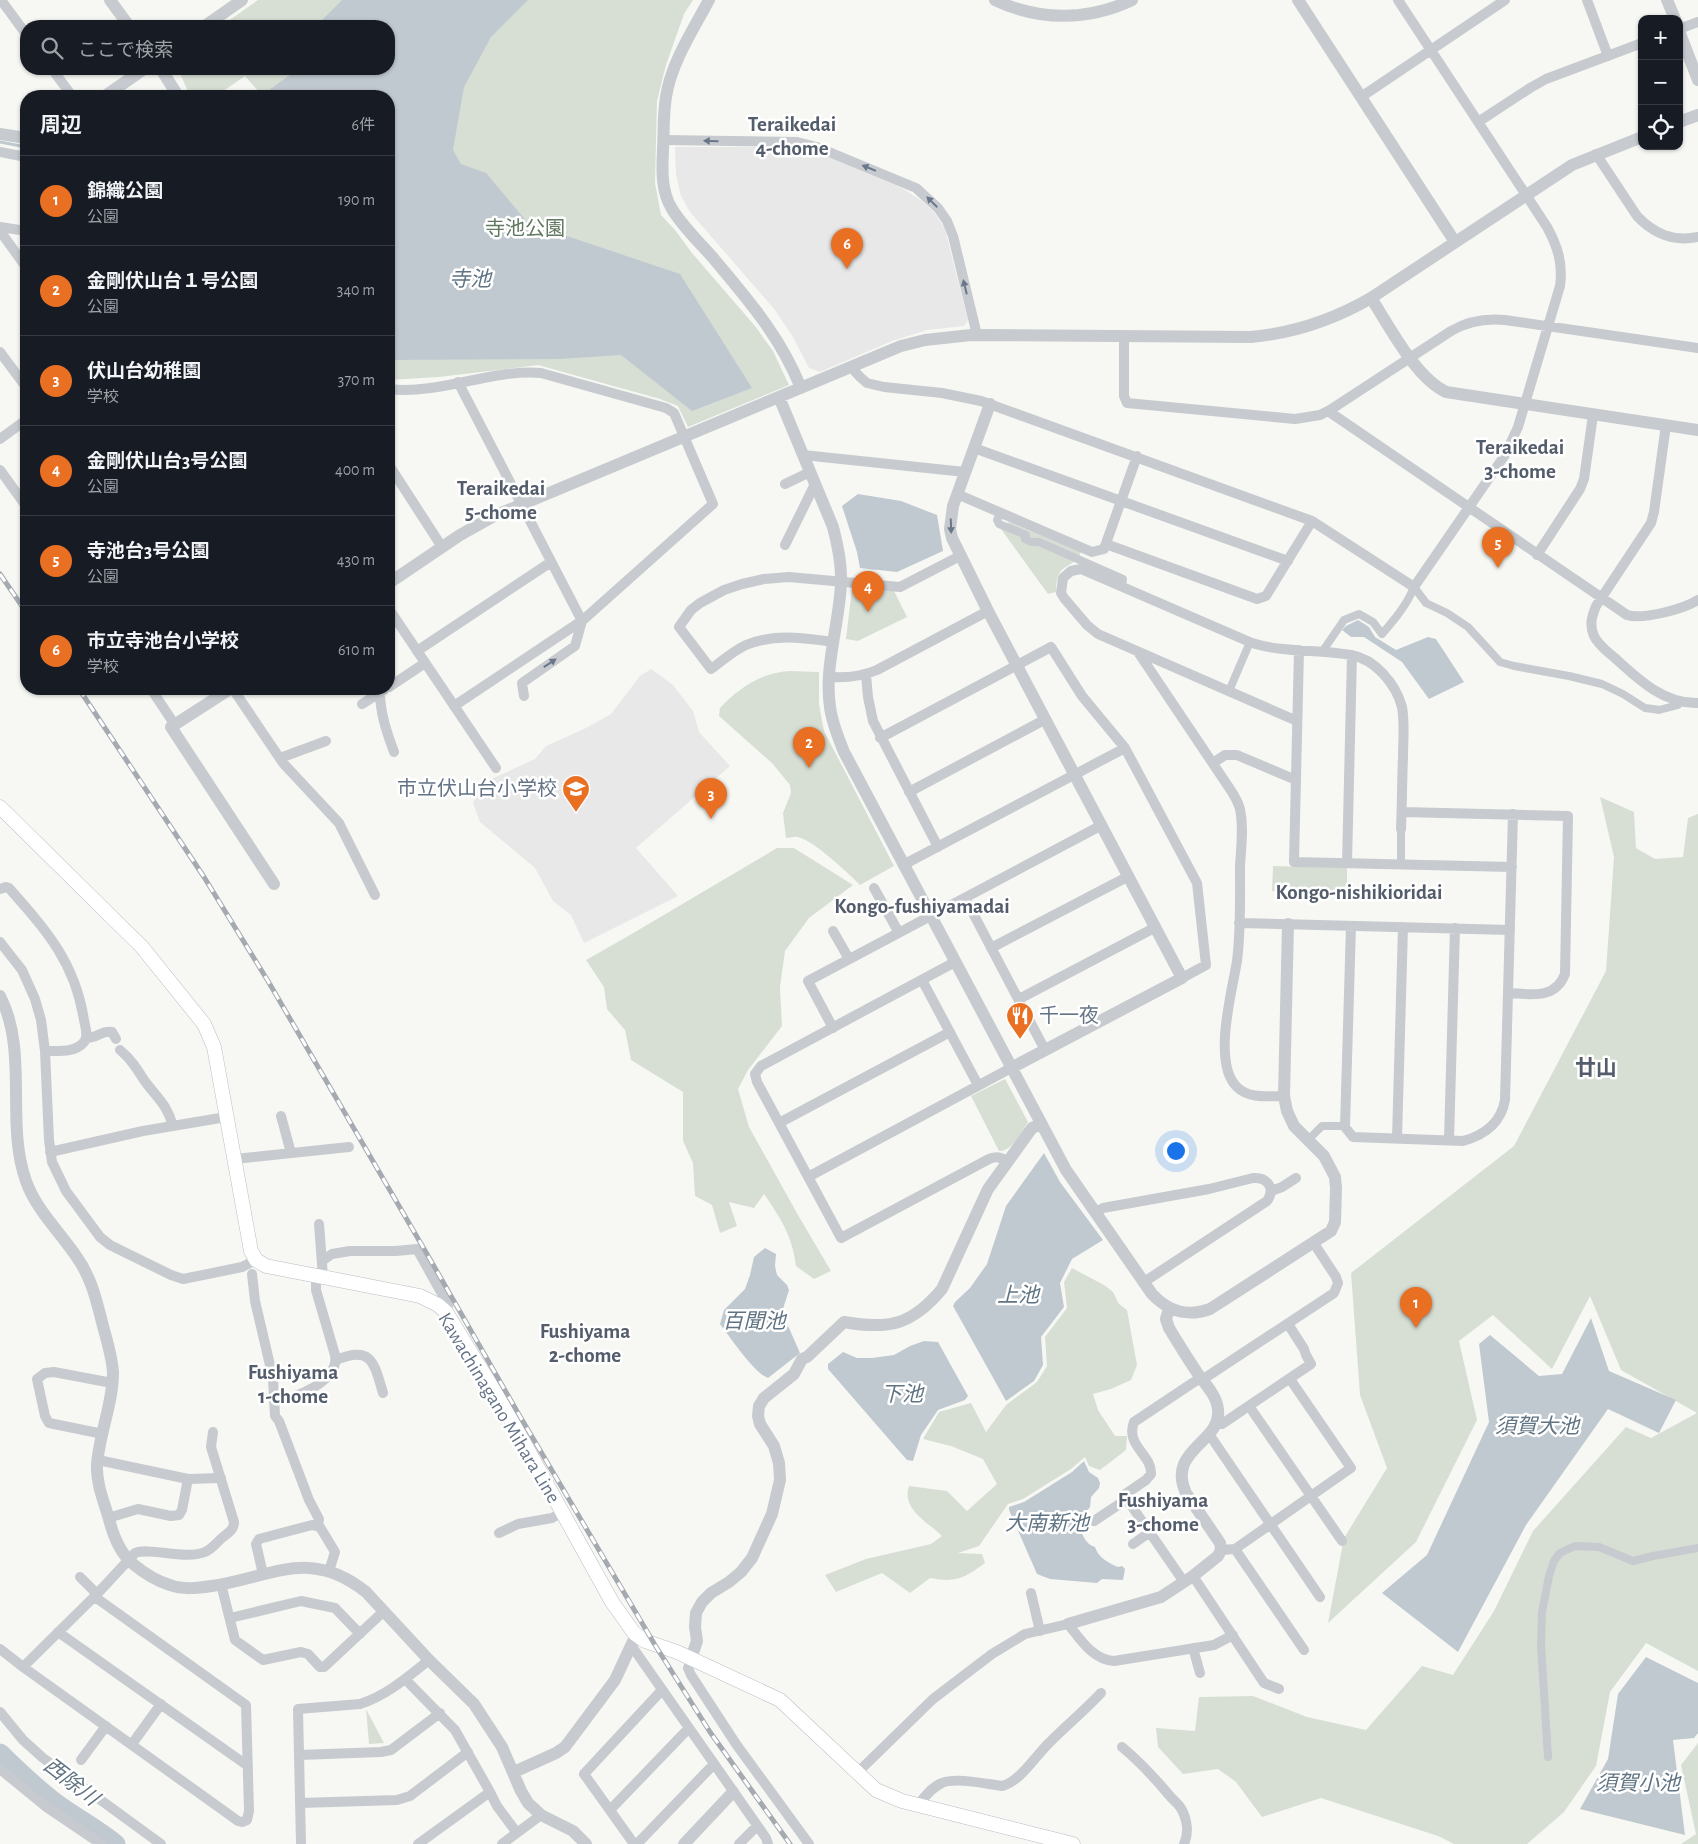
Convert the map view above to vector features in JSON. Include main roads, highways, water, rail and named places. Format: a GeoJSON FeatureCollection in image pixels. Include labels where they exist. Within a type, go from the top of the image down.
{"type":"FeatureCollection","features":[{"type":"Feature","properties":{"kind":"main road","name":"Kawachinagano Mihara Line"},"geometry":{"type":"LineString","coordinates":[[0,807],[142,946],[204,1024],[214,1047],[243,1211],[251,1251],[256,1260],[266,1266],[420,1296],[438,1305],[446,1312],[503,1405],[634,1640],[645,1641],[691,1659],[780,1700],[856,1773],[876,1790],[884,1794],[902,1801],[919,1804],[1042,1840],[1074,1844]]}},
{"type":"Feature","properties":{"kind":"water","name":"寺池"},"geometry":{"type":"Polygon","coordinates":[[[342,0],[528,0],[491,37],[464,87],[453,150],[461,164],[486,173],[528,223],[680,274],[752,388],[692,411],[621,355],[559,359],[395,360],[395,90],[269,90],[290,75],[395,75],[395,20],[323,19],[342,0]]]}},
{"type":"Feature","properties":{"kind":"water"},"geometry":{"type":"Polygon","coordinates":[[[858,494],[901,501],[937,515],[943,551],[897,572],[860,568],[857,552],[842,506],[858,494]]]}},
{"type":"Feature","properties":{"kind":"water"},"geometry":{"type":"Polygon","coordinates":[[[1358,620],[1369,627],[1375,637],[1396,650],[1428,637],[1436,639],[1464,682],[1429,699],[1402,662],[1364,637],[1351,637],[1342,630],[1358,620]]]}},
{"type":"Feature","properties":{"kind":"water","name":"上池"},"geometry":{"type":"Polygon","coordinates":[[[1044,1153],[1060,1182],[1103,1240],[1072,1259],[1060,1283],[1064,1307],[1041,1337],[1043,1365],[1034,1381],[1006,1401],[953,1306],[970,1288],[987,1264],[1006,1206],[1044,1153]]]}},
{"type":"Feature","properties":{"kind":"water","name":"百聞池"},"geometry":{"type":"Polygon","coordinates":[[[765,1248],[776,1254],[775,1266],[777,1275],[787,1285],[789,1290],[782,1312],[800,1353],[768,1378],[762,1375],[749,1362],[720,1324],[724,1310],[745,1289],[754,1257],[765,1248]]]}},
{"type":"Feature","properties":{"kind":"water","name":"須賀大池"},"geometry":{"type":"Polygon","coordinates":[[[1591,1318],[1609,1371],[1676,1400],[1659,1433],[1608,1409],[1526,1525],[1458,1652],[1382,1593],[1427,1555],[1489,1422],[1479,1344],[1490,1335],[1539,1376],[1562,1374],[1591,1318]]]}},
{"type":"Feature","properties":{"kind":"water","name":"下池"},"geometry":{"type":"Polygon","coordinates":[[[924,1341],[938,1342],[968,1396],[965,1400],[938,1410],[921,1435],[913,1461],[907,1460],[828,1369],[828,1364],[843,1352],[857,1358],[872,1358],[894,1355],[924,1341]]]}},
{"type":"Feature","properties":{"kind":"water","name":"大南新池"},"geometry":{"type":"Polygon","coordinates":[[[1084,1461],[1089,1472],[1098,1478],[1100,1483],[1099,1488],[1091,1497],[1090,1507],[1078,1523],[1088,1543],[1095,1547],[1101,1557],[1111,1564],[1118,1567],[1122,1566],[1125,1569],[1123,1580],[1102,1579],[1097,1583],[1050,1579],[1037,1574],[1009,1510],[1009,1507],[1024,1502],[1072,1472],[1084,1461]]]}},
{"type":"Feature","properties":{"kind":"water","name":"須賀小池"},"geometry":{"type":"Polygon","coordinates":[[[1646,1657],[1698,1683],[1698,1733],[1694,1738],[1673,1740],[1685,1835],[1580,1809],[1608,1759],[1618,1694],[1646,1657]]]}},
{"type":"Feature","properties":{"kind":"waterway"},"geometry":{"type":"LineString","coordinates":[[0,142],[20,146]]}},
{"type":"Feature","properties":{"kind":"waterway","name":"西除川"},"geometry":{"type":"LineString","coordinates":[[0,1753],[48,1796],[116,1844]]}},
{"type":"Feature","properties":{"kind":"railway"},"geometry":{"type":"LineString","coordinates":[[0,574],[20,603]]}},
{"type":"Feature","properties":{"kind":"railway"},"geometry":{"type":"LineString","coordinates":[[83,695],[204,877],[268,981],[518,1413],[655,1645],[710,1732],[790,1844]]}},
{"type":"Feature","properties":{"kind":"place","name":"市立寺池台小学校"},"geometry":{"type":"Point","coordinates":[847,269]}},
{"type":"Feature","properties":{"kind":"place","name":"寺池台3号公園"},"geometry":{"type":"Point","coordinates":[1498,568]}},
{"type":"Feature","properties":{"kind":"place","name":"金剛伏山台3号公園"},"geometry":{"type":"Point","coordinates":[868,612]}},
{"type":"Feature","properties":{"kind":"place","name":"金剛伏山台１号公園"},"geometry":{"type":"Point","coordinates":[809,768]}},
{"type":"Feature","properties":{"kind":"place","name":"市立伏山台小学校"},"geometry":{"type":"Point","coordinates":[576,813]}},
{"type":"Feature","properties":{"kind":"place","name":"伏山台幼稚園"},"geometry":{"type":"Point","coordinates":[711,819]}},
{"type":"Feature","properties":{"kind":"place","name":"千一夜"},"geometry":{"type":"Point","coordinates":[1020,1040]}},
{"type":"Feature","properties":{"kind":"place","name":"錦織公園"},"geometry":{"type":"Point","coordinates":[1416,1328]}},
{"type":"Feature","properties":{"kind":"district","name":"Teraikedai 4-chome"},"geometry":{"type":"Point","coordinates":[792,136]}},
{"type":"Feature","properties":{"kind":"district","name":"Teraikedai 3-chome"},"geometry":{"type":"Point","coordinates":[1520,459]}},
{"type":"Feature","properties":{"kind":"district","name":"Teraikedai 5-chome"},"geometry":{"type":"Point","coordinates":[501,500]}},
{"type":"Feature","properties":{"kind":"district","name":"Kongo-nishikioridai"},"geometry":{"type":"Point","coordinates":[1359,892]}},
{"type":"Feature","properties":{"kind":"district","name":"Kongo-fushiyamadai"},"geometry":{"type":"Point","coordinates":[922,906]}},
{"type":"Feature","properties":{"kind":"district","name":"廿山"},"geometry":{"type":"Point","coordinates":[1596,1068]}},
{"type":"Feature","properties":{"kind":"district","name":"Fushiyama 2-chome"},"geometry":{"type":"Point","coordinates":[585,1343]}},
{"type":"Feature","properties":{"kind":"district","name":"Fushiyama 1-chome"},"geometry":{"type":"Point","coordinates":[293,1384]}},
{"type":"Feature","properties":{"kind":"district","name":"Fushiyama 3-chome"},"geometry":{"type":"Point","coordinates":[1163,1512]}},
{"type":"Feature","properties":{"kind":"park label","name":"寺池公園"},"geometry":{"type":"Point","coordinates":[525,229]}}]}
